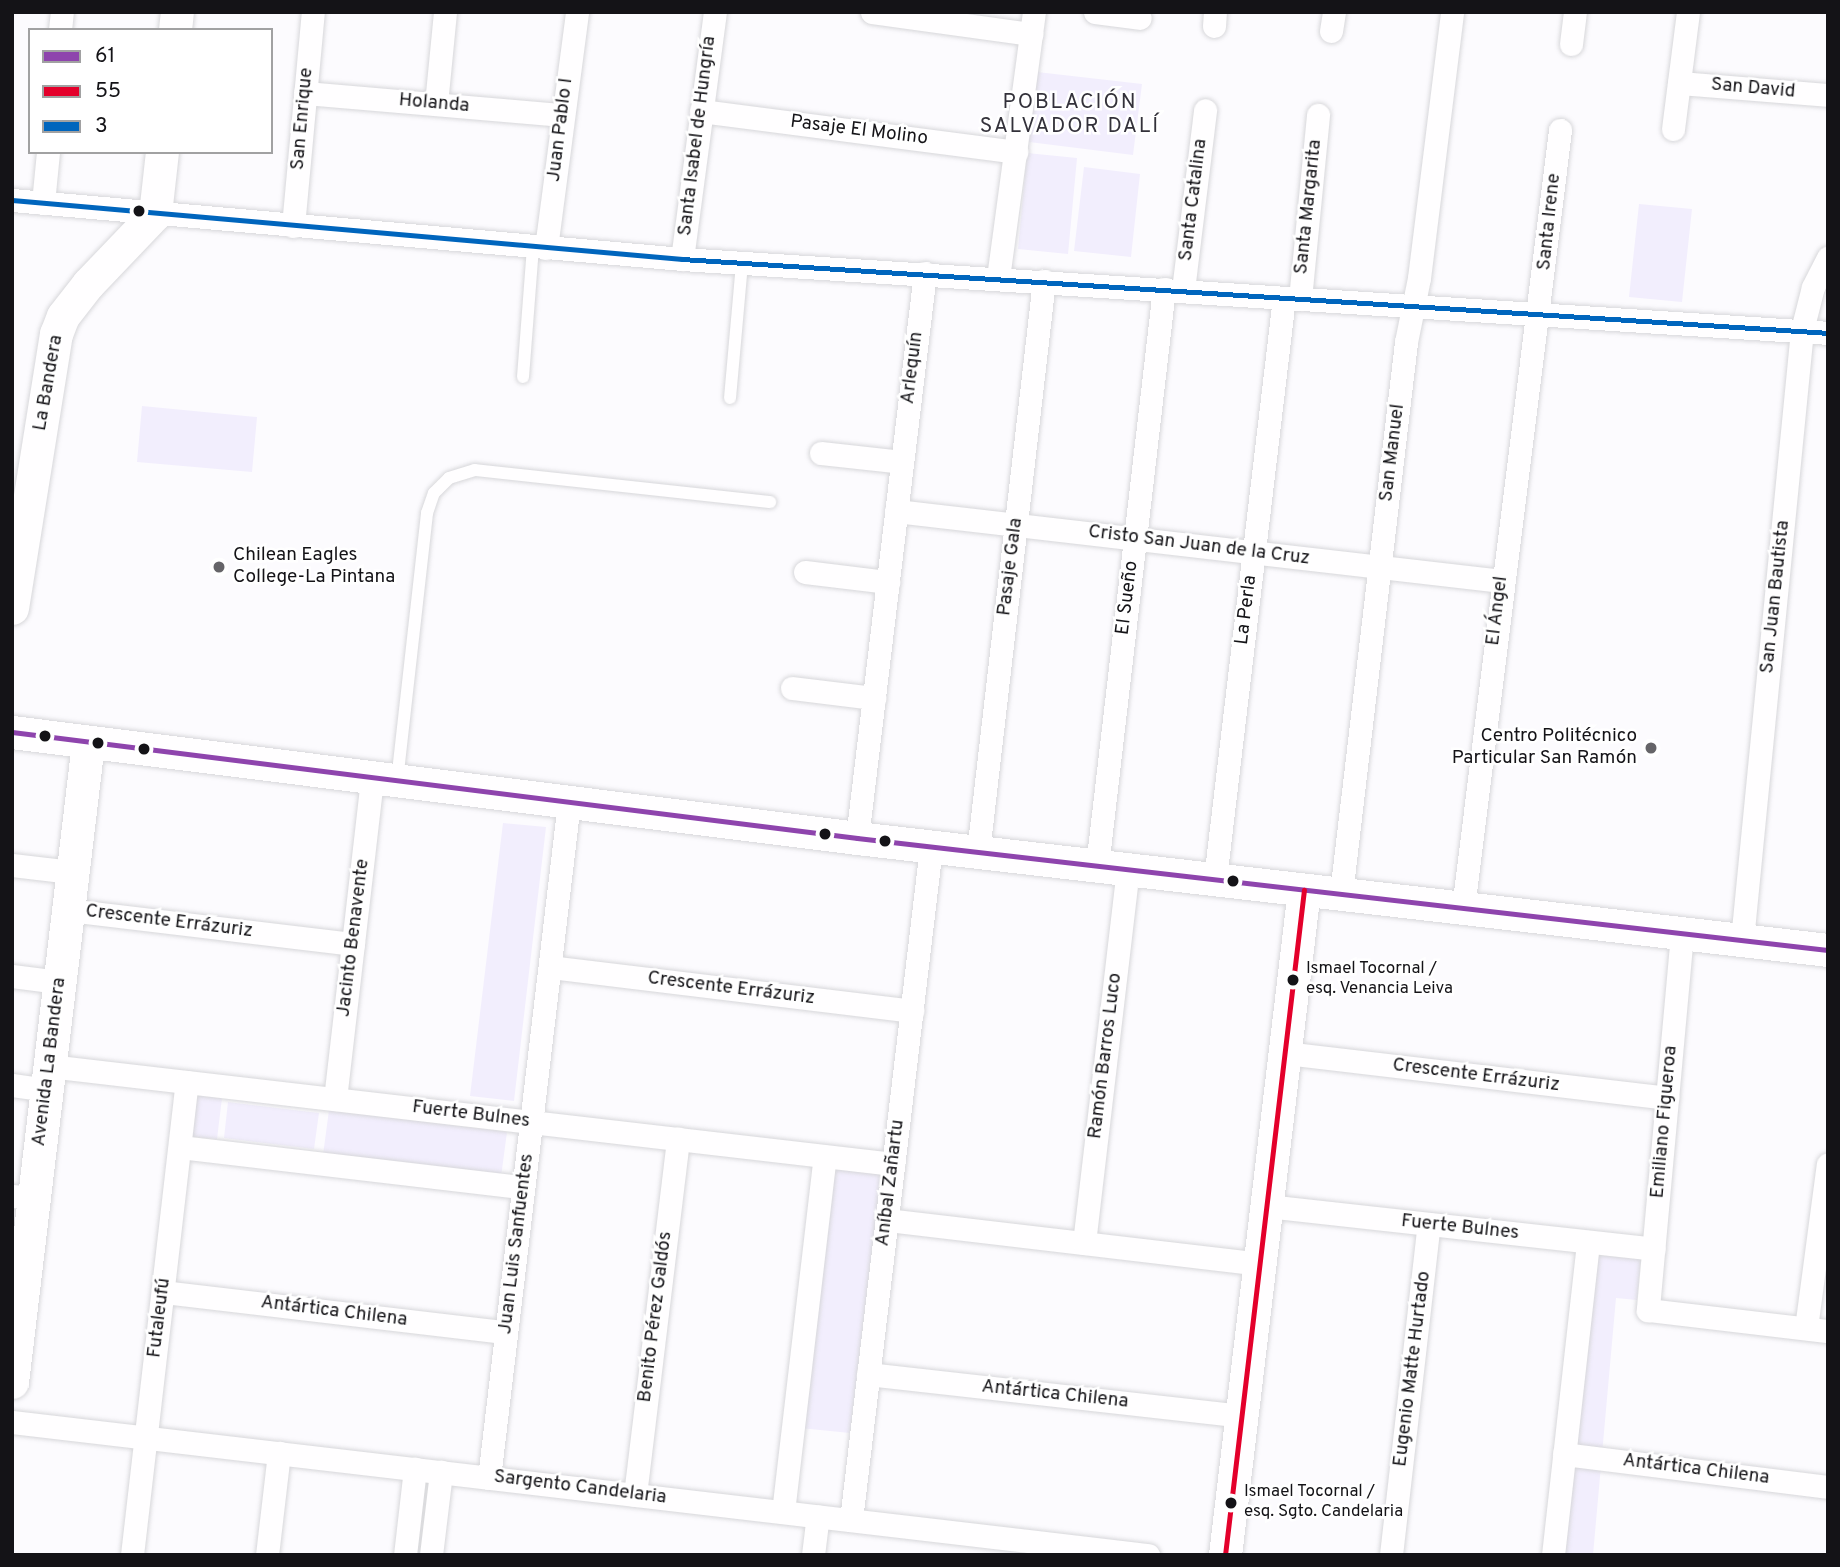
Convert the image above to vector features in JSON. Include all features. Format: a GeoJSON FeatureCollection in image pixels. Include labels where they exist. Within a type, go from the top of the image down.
{"type":"FeatureCollection","features":[{"type":"Feature","properties":{"kind":"street","name":"San Enrique"},"geometry":{"type":"LineString","coordinates":[[293,226],[313,12]]}},
{"type":"Feature","properties":{"kind":"street"},"geometry":{"type":"LineString","coordinates":[[436,104],[445,12]]}},
{"type":"Feature","properties":{"kind":"street","name":"Juan Pablo I"},"geometry":{"type":"LineString","coordinates":[[540,247],[563,115],[577,12]]}},
{"type":"Feature","properties":{"kind":"street","name":"Santa Isabel de Hungría"},"geometry":{"type":"LineString","coordinates":[[682,259],[715,12]]}},
{"type":"Feature","properties":{"kind":"street"},"geometry":{"type":"LineString","coordinates":[[872,12],[1033,23],[998,278]]}},
{"type":"Feature","properties":{"kind":"street"},"geometry":{"type":"LineString","coordinates":[[1095,12],[1140,18]]}},
{"type":"Feature","properties":{"kind":"street","name":"San Manuel"},"geometry":{"type":"LineString","coordinates":[[1341,894],[1380,567],[1452,12]]}},
{"type":"Feature","properties":{"kind":"street"},"geometry":{"type":"LineString","coordinates":[[1571,44],[1575,12]]}},
{"type":"Feature","properties":{"kind":"street"},"geometry":{"type":"LineString","coordinates":[[1673,129],[1688,12]]}},
{"type":"Feature","properties":{"kind":"street","name":"San David"},"geometry":{"type":"LineString","coordinates":[[1679,83],[1828,95]]}},
{"type":"Feature","properties":{"kind":"street","name":"Holanda"},"geometry":{"type":"LineString","coordinates":[[305,93],[563,115]]}},
{"type":"Feature","properties":{"kind":"street","name":"Santa Catalina"},"geometry":{"type":"LineString","coordinates":[[1174,290],[1205,110]]}},
{"type":"Feature","properties":{"kind":"street","name":"Pasaje El Molino"},"geometry":{"type":"LineString","coordinates":[[702,111],[1016,152]]}},
{"type":"Feature","properties":{"kind":"street","name":"Santa Margarita"},"geometry":{"type":"LineString","coordinates":[[1292,299],[1318,115]]}},
{"type":"Feature","properties":{"kind":"street","name":"Santa Irene"},"geometry":{"type":"LineString","coordinates":[[1535,313],[1560,130]]}},
{"type":"Feature","properties":{"kind":"street"},"geometry":{"type":"LineString","coordinates":[[43,203],[48,154]]}},
{"type":"Feature","properties":{"kind":"street"},"geometry":{"type":"LineString","coordinates":[[155,214],[162,154]]}},
{"type":"Feature","properties":{"kind":"street"},"geometry":{"type":"LineString","coordinates":[[12,200],[682,259],[1828,333]]}},
{"type":"Feature","properties":{"kind":"street","name":"La Bandera"},"geometry":{"type":"LineString","coordinates":[[12,608],[56,334],[63,316],[88,284],[155,214]]}},
{"type":"Feature","properties":{"kind":"street","name":"San Juan Bautista"},"geometry":{"type":"LineString","coordinates":[[1742,940],[1802,330],[1812,287],[1828,258]]}},
{"type":"Feature","properties":{"kind":"street","name":"Arlequín"},"geometry":{"type":"LineString","coordinates":[[857,838],[925,273]]}},
{"type":"Feature","properties":{"kind":"street","name":"Pasaje Gala"},"geometry":{"type":"LineString","coordinates":[[978,852],[1044,281]]}},
{"type":"Feature","properties":{"kind":"street","name":"El Sueño"},"geometry":{"type":"LineString","coordinates":[[1112,868],[1135,539],[1174,290]]}},
{"type":"Feature","properties":{"kind":"street","name":"La Perla"},"geometry":{"type":"LineString","coordinates":[[1215,879],[1253,553],[1292,299]]}},
{"type":"Feature","properties":{"kind":"street","name":"El Ángel"},"geometry":{"type":"LineString","coordinates":[[1463,908],[1535,313]]}},
{"type":"Feature","properties":{"kind":"street"},"geometry":{"type":"LineString","coordinates":[[821,453],[902,462]]}},
{"type":"Feature","properties":{"kind":"street","name":"Cristo San Juan de la Cruz"},"geometry":{"type":"LineString","coordinates":[[896,511],[1502,581]]}},
{"type":"Feature","properties":{"kind":"street"},"geometry":{"type":"LineString","coordinates":[[805,572],[888,582]]}},
{"type":"Feature","properties":{"kind":"street"},"geometry":{"type":"LineString","coordinates":[[792,688],[874,698]]}},
{"type":"Feature","properties":{"kind":"street"},"geometry":{"type":"LineString","coordinates":[[12,732],[931,847],[1828,950]]}},
{"type":"Feature","properties":{"kind":"street","name":"Avenida La Bandera"},"geometry":{"type":"LineString","coordinates":[[12,1382],[23,1197],[48,1078],[88,743]]}},
{"type":"Feature","properties":{"kind":"street","name":"Jacinto Benavente"},"geometry":{"type":"LineString","coordinates":[[335,1099],[353,944],[385,779]]}},
{"type":"Feature","properties":{"kind":"street","name":"Juan Luis Sanfuentes"},"geometry":{"type":"LineString","coordinates":[[489,1478],[569,802]]}},
{"type":"Feature","properties":{"kind":"street","name":"Aníbal Zañartu"},"geometry":{"type":"LineString","coordinates":[[851,1520],[931,847]]}},
{"type":"Feature","properties":{"kind":"street"},"geometry":{"type":"LineString","coordinates":[[12,865],[72,872]]}},
{"type":"Feature","properties":{"kind":"street","name":"Ramón Barros Luco"},"geometry":{"type":"LineString","coordinates":[[1084,1243],[1112,868]]}},
{"type":"Feature","properties":{"kind":"street"},"geometry":{"type":"LineString","coordinates":[[1225,1555],[1304,890]]}},
{"type":"Feature","properties":{"kind":"street","name":"Crescente Errázuriz"},"geometry":{"type":"LineString","coordinates":[[68,909],[353,944]]}},
{"type":"Feature","properties":{"kind":"street","name":"Emiliano Figueroa"},"geometry":{"type":"LineString","coordinates":[[1682,933],[1648,1310],[1817,1329]]}},
{"type":"Feature","properties":{"kind":"street","name":"Crescente Errázuriz"},"geometry":{"type":"LineString","coordinates":[[550,967],[912,1011]]}},
{"type":"Feature","properties":{"kind":"street"},"geometry":{"type":"LineString","coordinates":[[12,976],[60,982]]}},
{"type":"Feature","properties":{"kind":"street","name":"Crescente Errázuriz"},"geometry":{"type":"LineString","coordinates":[[1285,1054],[1667,1098]]}},
{"type":"Feature","properties":{"kind":"street","name":"Fuerte Bulnes"},"geometry":{"type":"LineString","coordinates":[[12,1085],[48,1078],[187,1082],[893,1164]]}},
{"type":"Feature","properties":{"kind":"street","name":"Futaleufú"},"geometry":{"type":"LineString","coordinates":[[132,1555],[187,1082]]}},
{"type":"Feature","properties":{"kind":"street","name":"Benito Pérez Galdós"},"geometry":{"type":"LineString","coordinates":[[635,1495],[678,1139]]}},
{"type":"Feature","properties":{"kind":"street"},"geometry":{"type":"LineString","coordinates":[[180,1147],[523,1187]]}},
{"type":"Feature","properties":{"kind":"street"},"geometry":{"type":"LineString","coordinates":[[783,1512],[825,1156]]}},
{"type":"Feature","properties":{"kind":"street"},"geometry":{"type":"LineString","coordinates":[[1817,1329],[1828,1164]]}},
{"type":"Feature","properties":{"kind":"street","name":"Fuerte Bulnes"},"geometry":{"type":"LineString","coordinates":[[1267,1206],[1654,1249]]}},
{"type":"Feature","properties":{"kind":"street"},"geometry":{"type":"LineString","coordinates":[[887,1220],[1260,1264]]}},
{"type":"Feature","properties":{"kind":"street","name":"Eugenio Matte Hurtado"},"geometry":{"type":"LineString","coordinates":[[1391,1555],[1430,1224]]}},
{"type":"Feature","properties":{"kind":"street"},"geometry":{"type":"LineString","coordinates":[[1553,1555],[1588,1242]]}},
{"type":"Feature","properties":{"kind":"street","name":"Antártica Chilena"},"geometry":{"type":"LineString","coordinates":[[163,1292],[506,1332]]}},
{"type":"Feature","properties":{"kind":"street","name":"Antártica Chilena"},"geometry":{"type":"LineString","coordinates":[[868,1374],[1242,1416]]}},
{"type":"Feature","properties":{"kind":"street","name":"Sargento Candelaria"},"geometry":{"type":"LineString","coordinates":[[12,1422],[851,1520],[1059,1550],[1147,1555]]}},
{"type":"Feature","properties":{"kind":"street"},"geometry":{"type":"LineString","coordinates":[[267,1555],[279,1453]]}},
{"type":"Feature","properties":{"kind":"street","name":"Antártica Chilena"},"geometry":{"type":"LineString","coordinates":[[1564,1454],[1828,1487]]}},
{"type":"Feature","properties":{"kind":"street"},"geometry":{"type":"LineString","coordinates":[[405,1555],[415,1469]]}},
{"type":"Feature","properties":{"kind":"street"},"geometry":{"type":"LineString","coordinates":[[431,1555],[441,1472]]}},
{"type":"Feature","properties":{"kind":"street"},"geometry":{"type":"LineString","coordinates":[[813,1555],[818,1516]]}},
{"type":"Feature","properties":{"kind":"lane"},"geometry":{"type":"LineString","coordinates":[[523,377],[540,247]]}},
{"type":"Feature","properties":{"kind":"lane"},"geometry":{"type":"LineString","coordinates":[[730,398],[742,262]]}},
{"type":"Feature","properties":{"kind":"lane"},"geometry":{"type":"LineString","coordinates":[[385,779],[428,513],[434,493],[449,478],[475,470],[770,502]]}},
{"type":"Feature","properties":{"kind":"shaded area"},"geometry":{"type":"Polygon","coordinates":[[[1037,72],[1142,84],[1133,155],[1029,142],[1037,72]]]}},
{"type":"Feature","properties":{"kind":"shaded area"},"geometry":{"type":"Polygon","coordinates":[[[1027,153],[1077,158],[1068,254],[1018,249],[1027,153]]]}},
{"type":"Feature","properties":{"kind":"shaded area"},"geometry":{"type":"Polygon","coordinates":[[[1084,167],[1140,174],[1131,257],[1074,251],[1084,167]]]}},
{"type":"Feature","properties":{"kind":"shaded area"},"geometry":{"type":"Polygon","coordinates":[[[1639,204],[1692,209],[1682,302],[1629,297],[1639,204]]]}},
{"type":"Feature","properties":{"kind":"shaded area"},"geometry":{"type":"Polygon","coordinates":[[[142,406],[257,417],[252,472],[137,462],[142,406]]]}},
{"type":"Feature","properties":{"kind":"shaded area"},"geometry":{"type":"Polygon","coordinates":[[[503,823],[546,827],[514,1101],[470,1096],[503,823]]]}},
{"type":"Feature","properties":{"kind":"shaded area"},"geometry":{"type":"Polygon","coordinates":[[[191,1095],[222,1098],[217,1139],[186,1136],[191,1095]]]}},
{"type":"Feature","properties":{"kind":"shaded area"},"geometry":{"type":"Polygon","coordinates":[[[228,1102],[319,1113],[314,1149],[224,1138],[228,1102]]]}},
{"type":"Feature","properties":{"kind":"shaded area"},"geometry":{"type":"Polygon","coordinates":[[[329,1110],[507,1132],[501,1177],[323,1155],[329,1110]]]}},
{"type":"Feature","properties":{"kind":"shaded area"},"geometry":{"type":"Polygon","coordinates":[[[831,1168],[881,1174],[850,1433],[800,1428],[831,1168]]]}},
{"type":"Feature","properties":{"kind":"shaded area"},"geometry":{"type":"Polygon","coordinates":[[[1593,1255],[1641,1259],[1637,1300],[1616,1298],[1593,1555],[1565,1555],[1593,1255]]]}},
{"type":"Feature","properties":{"kind":"transit line","name":"3"},"geometry":{"type":"LineString","coordinates":[[12,200],[682,259],[1828,333]]}},
{"type":"Feature","properties":{"kind":"transit line","name":"61"},"geometry":{"type":"LineString","coordinates":[[12,732],[857,838],[1828,950]]}},
{"type":"Feature","properties":{"kind":"transit line","name":"55"},"geometry":{"type":"LineString","coordinates":[[1225,1555],[1304,890]]}},
{"type":"Feature","properties":{"kind":"place","name":"Chilean Eagles College-La Pintana"},"geometry":{"type":"Point","coordinates":[219,567]}},
{"type":"Feature","properties":{"kind":"place","name":"Centro Politécnico Particular San Ramón"},"geometry":{"type":"Point","coordinates":[1651,748]}},
{"type":"Feature","properties":{"kind":"place","name":"Ismael Tocornal / esq. Venancia Leiva"},"geometry":{"type":"Point","coordinates":[1293,980]}},
{"type":"Feature","properties":{"kind":"place","name":"Ismael Tocornal / esq. Sgto. Candelaria"},"geometry":{"type":"Point","coordinates":[1231,1503]}},
{"type":"Feature","properties":{"kind":"district","name":"POBLACIÓN SALVADOR DALÍ"},"geometry":{"type":"Point","coordinates":[1070,115]}}]}
